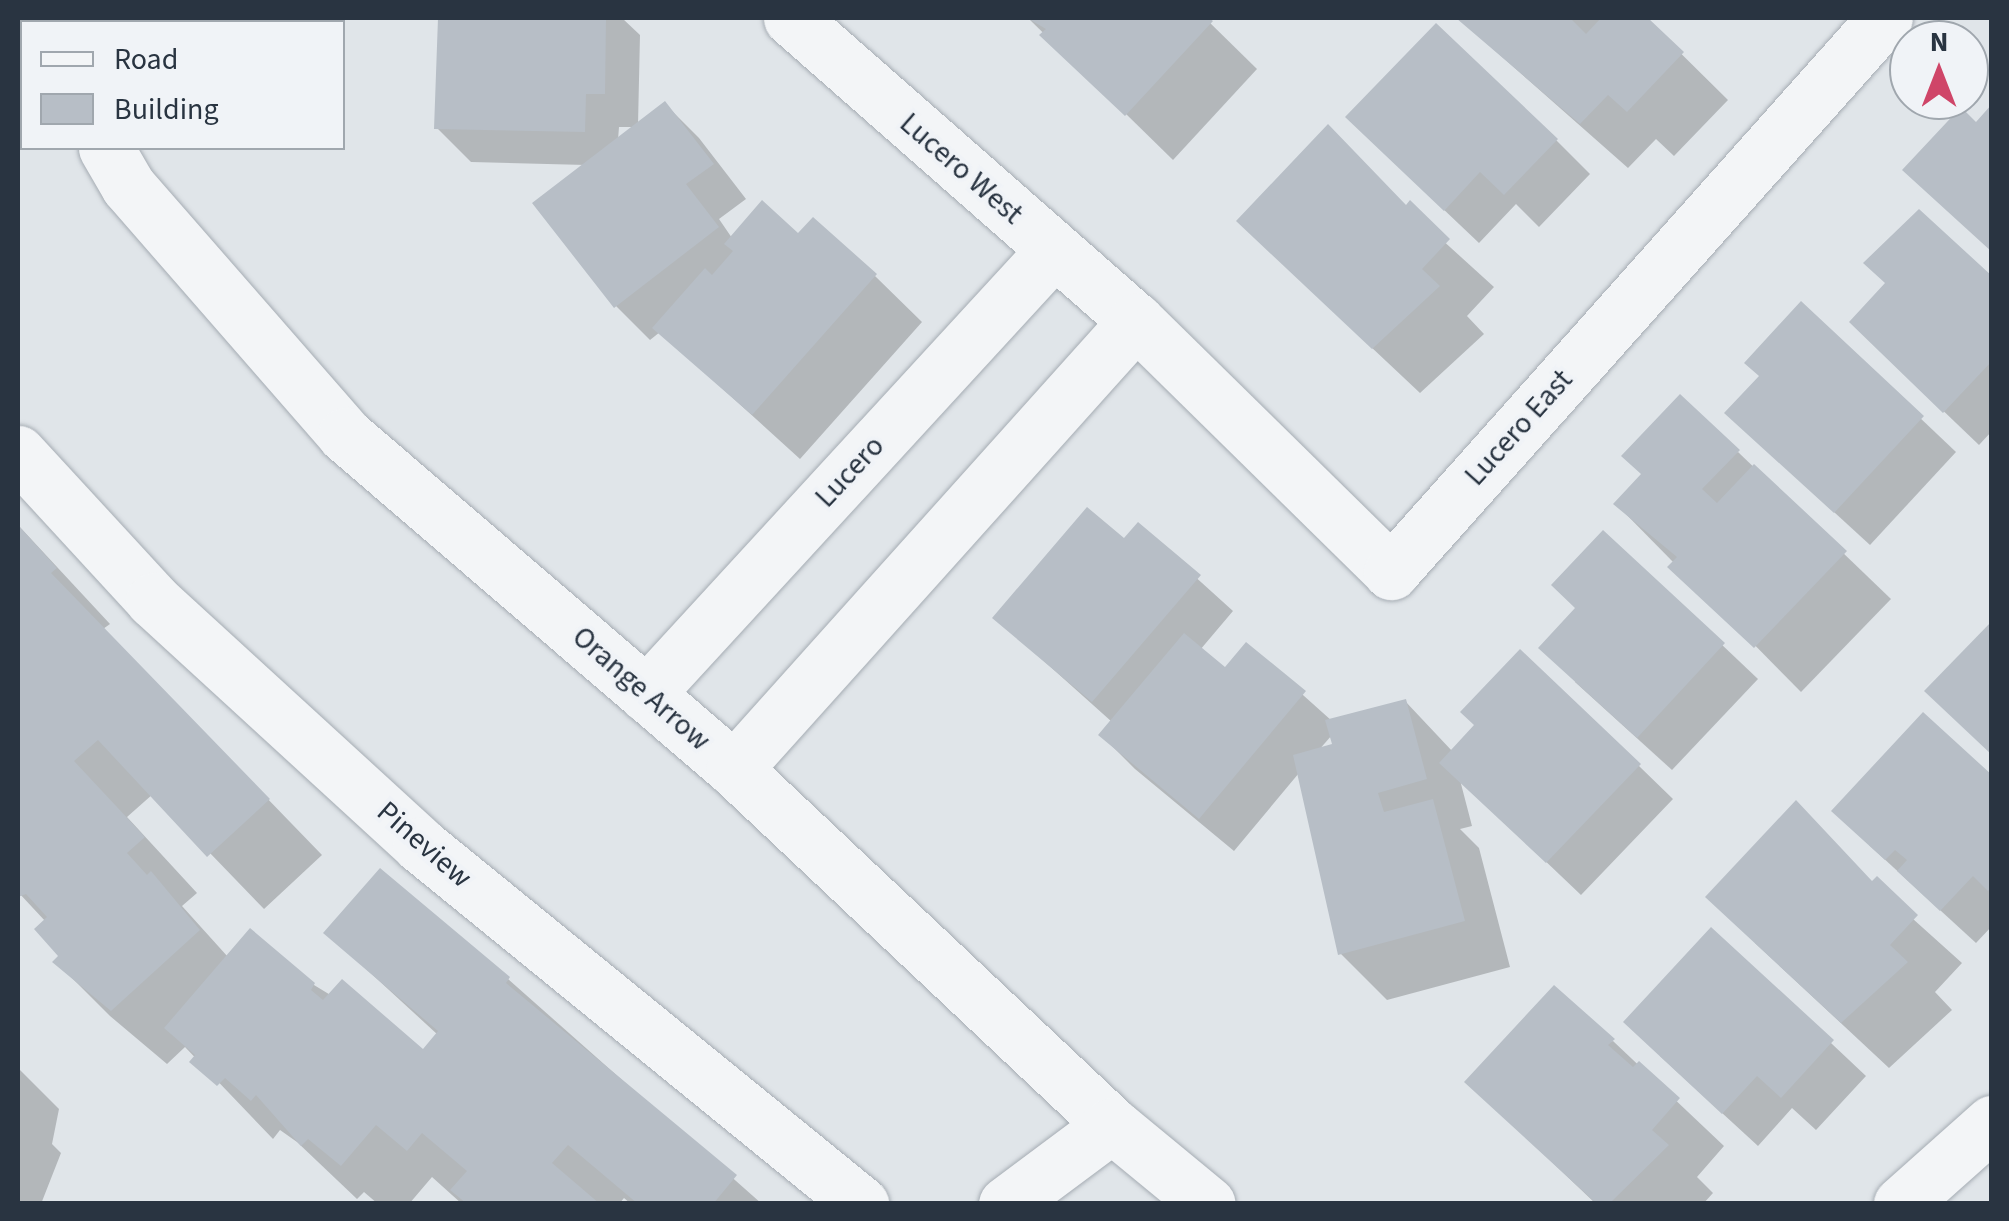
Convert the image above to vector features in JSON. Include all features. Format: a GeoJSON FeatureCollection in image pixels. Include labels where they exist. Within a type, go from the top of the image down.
{"type":"FeatureCollection","features":[{"type":"Feature","properties":{"kind":"street","name":"Lucero West"},"geometry":{"type":"LineString","coordinates":[[791,18],[1136,321]]}},
{"type":"Feature","properties":{"kind":"street","name":"Lucero East"},"geometry":{"type":"LineString","coordinates":[[1136,321],[1390,572],[1885,18]]}},
{"type":"Feature","properties":{"kind":"street","name":"Orange Arrow"},"geometry":{"type":"LineString","coordinates":[[107,150],[128,186],[344,436],[734,769],[1112,1125],[1208,1204]]}},
{"type":"Feature","properties":{"kind":"street","name":"Lucero"},"geometry":{"type":"LineString","coordinates":[[646,694],[1054,250]]}},
{"type":"Feature","properties":{"kind":"street"},"geometry":{"type":"LineString","coordinates":[[734,769],[1136,321]]}},
{"type":"Feature","properties":{"kind":"street","name":"Pineview"},"geometry":{"type":"LineString","coordinates":[[18,453],[153,600],[420,845],[860,1204]]}},
{"type":"Feature","properties":{"kind":"street"},"geometry":{"type":"LineString","coordinates":[[1901,1204],[1992,1123]]}},
{"type":"Feature","properties":{"kind":"street"},"geometry":{"type":"LineString","coordinates":[[1006,1204],[1112,1125]]}},
{"type":"Feature","properties":{"kind":"building"},"geometry":{"type":"Polygon","coordinates":[[[438,18],[606,18],[605,94],[586,94],[585,132],[434,129],[438,18]]]}},
{"type":"Feature","properties":{"kind":"building"},"geometry":{"type":"Polygon","coordinates":[[[1027,18],[1213,21],[1125,116],[1039,35],[1046,29],[1027,18]]]}},
{"type":"Feature","properties":{"kind":"building"},"geometry":{"type":"Polygon","coordinates":[[[1456,18],[1570,18],[1586,34],[1601,18],[1648,18],[1684,52],[1627,112],[1608,95],[1580,124],[1456,18]]]}},
{"type":"Feature","properties":{"kind":"building"},"geometry":{"type":"Polygon","coordinates":[[[1436,23],[1558,139],[1504,195],[1480,172],[1444,211],[1345,117],[1436,23]]]}},
{"type":"Feature","properties":{"kind":"building"},"geometry":{"type":"Polygon","coordinates":[[[665,101],[714,164],[686,184],[719,227],[614,308],[532,203],[665,101]]]}},
{"type":"Feature","properties":{"kind":"building"},"geometry":{"type":"Polygon","coordinates":[[[1992,104],[1992,252],[1902,170],[1949,120],[1989,120],[1992,104]]]}},
{"type":"Feature","properties":{"kind":"building"},"geometry":{"type":"Polygon","coordinates":[[[1328,124],[1406,205],[1410,200],[1450,239],[1422,269],[1440,286],[1372,349],[1236,221],[1328,124]]]}},
{"type":"Feature","properties":{"kind":"building"},"geometry":{"type":"Polygon","coordinates":[[[762,200],[798,233],[813,217],[877,274],[752,415],[652,328],[705,268],[712,275],[733,251],[724,244],[762,200]]]}},
{"type":"Feature","properties":{"kind":"building"},"geometry":{"type":"Polygon","coordinates":[[[1919,209],[1992,276],[1992,361],[1943,413],[1849,322],[1885,283],[1863,263],[1919,209]]]}},
{"type":"Feature","properties":{"kind":"building"},"geometry":{"type":"Polygon","coordinates":[[[1801,301],[1924,416],[1834,513],[1724,413],[1759,376],[1744,363],[1801,301]]]}},
{"type":"Feature","properties":{"kind":"building"},"geometry":{"type":"Polygon","coordinates":[[[1680,394],[1740,450],[1702,489],[1717,503],[1754,464],[1847,551],[1754,648],[1667,567],[1677,557],[1613,504],[1641,474],[1621,456],[1680,394]]]}},
{"type":"Feature","properties":{"kind":"building"},"geometry":{"type":"Polygon","coordinates":[[[1087,507],[1124,538],[1138,522],[1201,575],[1092,702],[992,618],[1087,507]]]}},
{"type":"Feature","properties":{"kind":"building"},"geometry":{"type":"Polygon","coordinates":[[[18,525],[57,568],[51,573],[270,799],[207,857],[98,740],[74,761],[145,837],[127,853],[147,875],[151,871],[200,930],[111,1011],[52,962],[58,956],[34,929],[47,917],[26,894],[18,897],[18,525]]]}},
{"type":"Feature","properties":{"kind":"building"},"geometry":{"type":"Polygon","coordinates":[[[1603,530],[1725,643],[1637,738],[1538,648],[1575,608],[1551,585],[1603,530]]]}},
{"type":"Feature","properties":{"kind":"building"},"geometry":{"type":"Polygon","coordinates":[[[1992,621],[1992,755],[1924,691],[1992,621]]]}},
{"type":"Feature","properties":{"kind":"building"},"geometry":{"type":"Polygon","coordinates":[[[1184,633],[1225,667],[1246,642],[1306,691],[1199,819],[1098,735],[1184,633]]]}},
{"type":"Feature","properties":{"kind":"building"},"geometry":{"type":"Polygon","coordinates":[[[1520,649],[1641,764],[1546,863],[1439,763],[1474,725],[1460,712],[1520,649]]]}},
{"type":"Feature","properties":{"kind":"building"},"geometry":{"type":"Polygon","coordinates":[[[1406,699],[1427,779],[1378,793],[1384,812],[1433,799],[1465,921],[1338,955],[1293,755],[1332,744],[1325,720],[1406,699]]]}},
{"type":"Feature","properties":{"kind":"building"},"geometry":{"type":"Polygon","coordinates":[[[1923,712],[1992,775],[1992,886],[1988,891],[1973,876],[1940,911],[1897,871],[1907,860],[1895,850],[1885,860],[1831,811],[1923,712]]]}},
{"type":"Feature","properties":{"kind":"building"},"geometry":{"type":"Polygon","coordinates":[[[1796,800],[1872,881],[1877,876],[1918,915],[1890,945],[1908,962],[1841,1023],[1705,897],[1796,800]]]}},
{"type":"Feature","properties":{"kind":"building"},"geometry":{"type":"Polygon","coordinates":[[[380,868],[510,977],[506,983],[737,1175],[713,1204],[638,1204],[568,1145],[552,1163],[600,1204],[467,1204],[450,1190],[467,1171],[422,1133],[407,1151],[376,1125],[341,1166],[308,1139],[301,1146],[256,1095],[251,1101],[225,1078],[217,1086],[189,1062],[195,1055],[164,1028],[250,928],[315,983],[311,990],[323,1000],[342,979],[423,1049],[438,1031],[323,933],[380,868]]]}},
{"type":"Feature","properties":{"kind":"building"},"geometry":{"type":"Polygon","coordinates":[[[1711,927],[1834,1040],[1781,1098],[1757,1076],[1722,1114],[1623,1022],[1711,927]]]}},
{"type":"Feature","properties":{"kind":"building"},"geometry":{"type":"Polygon","coordinates":[[[1554,985],[1615,1039],[1608,1045],[1633,1067],[1639,1061],[1680,1098],[1652,1130],[1669,1145],[1609,1204],[1597,1204],[1464,1082],[1554,985]]]}}]}
